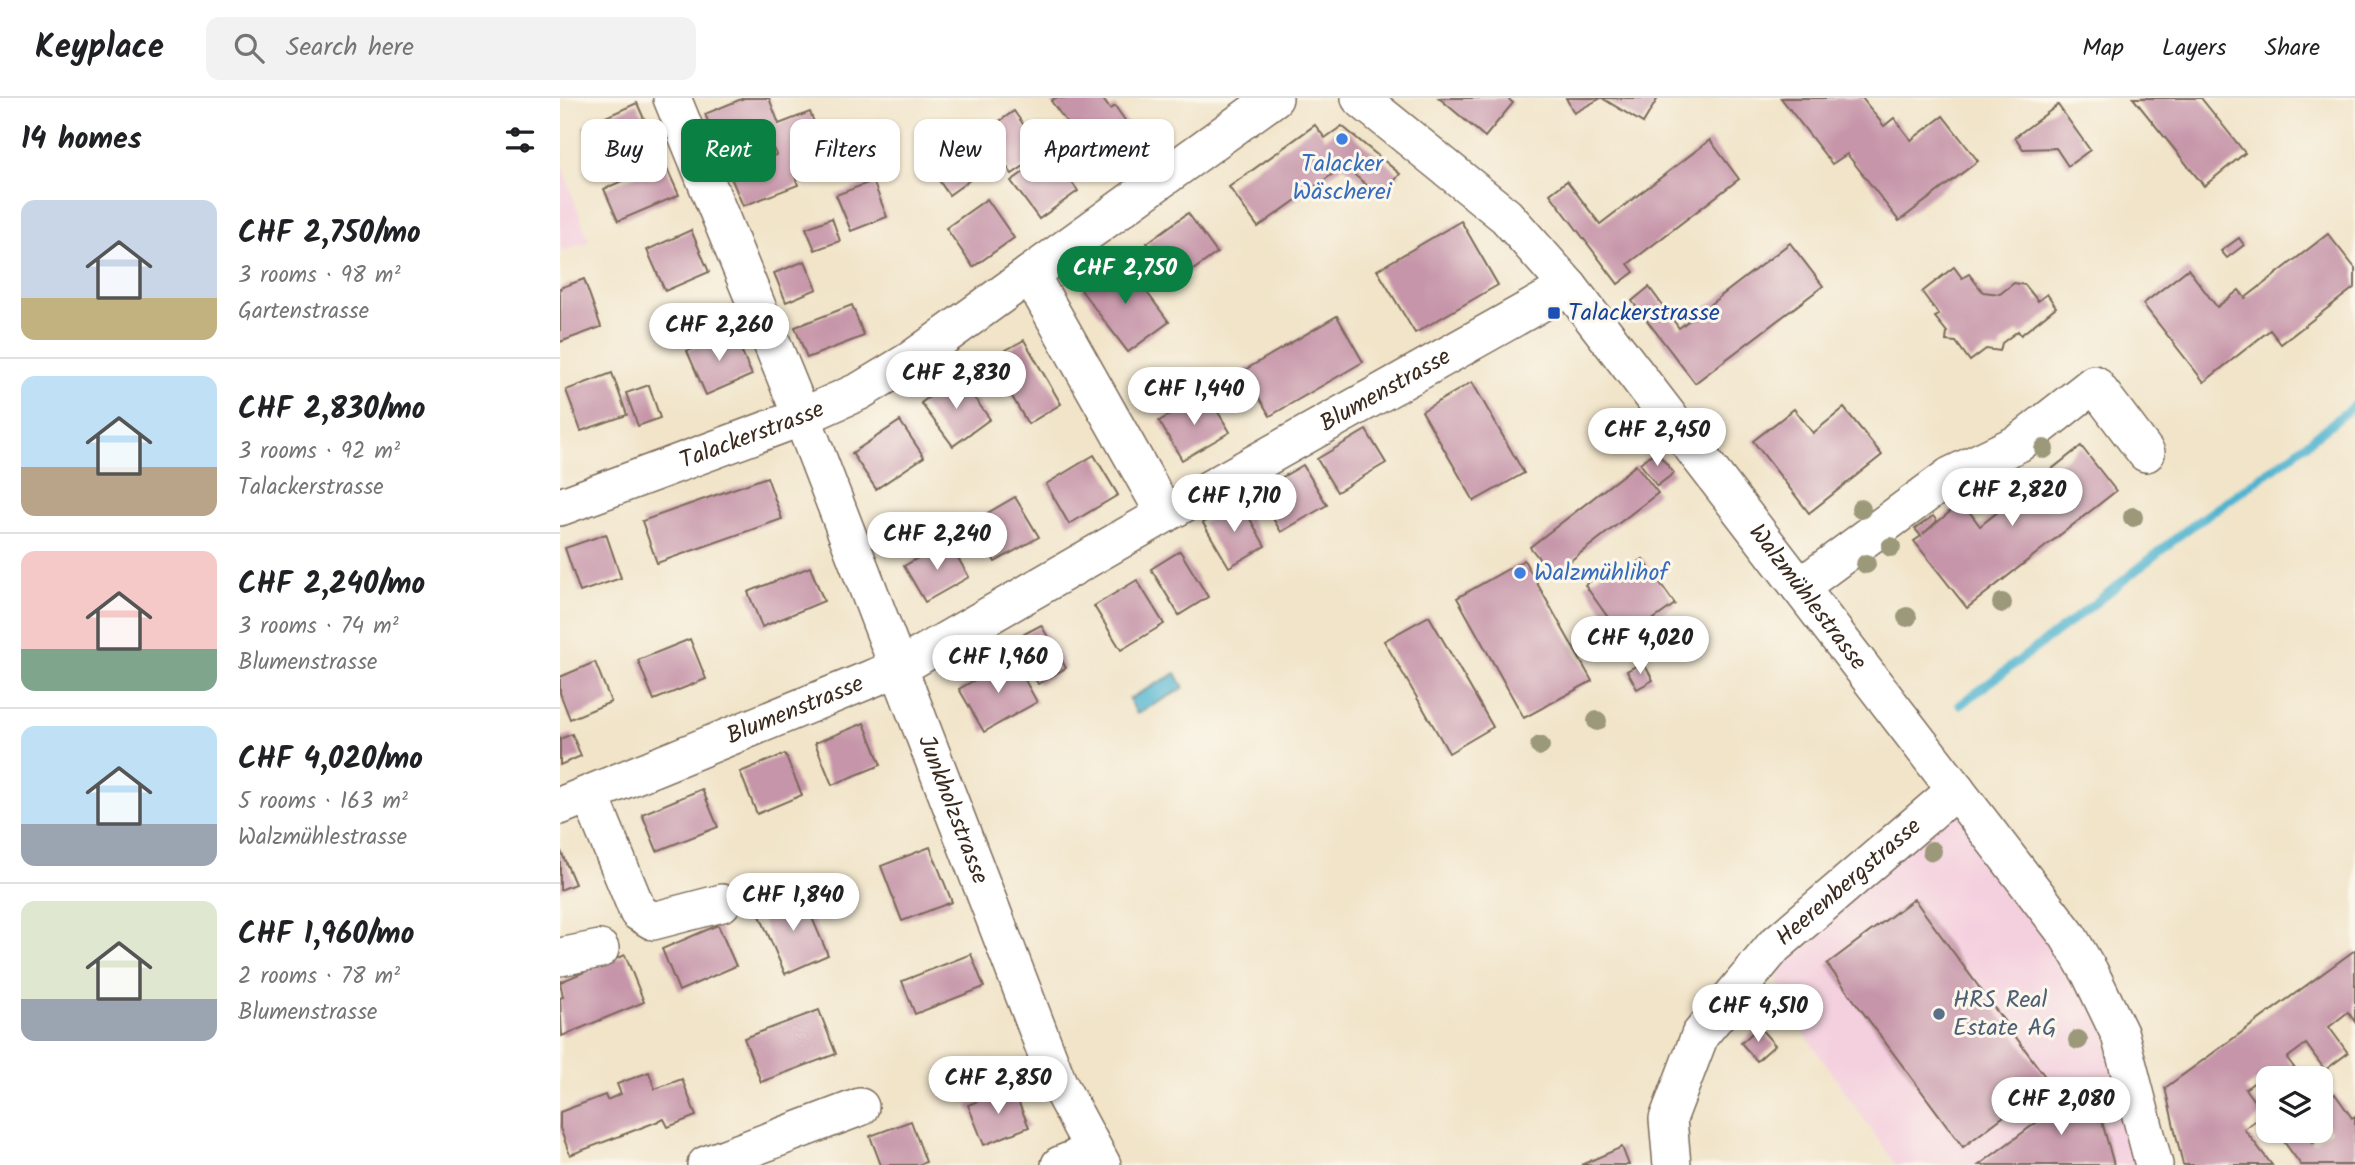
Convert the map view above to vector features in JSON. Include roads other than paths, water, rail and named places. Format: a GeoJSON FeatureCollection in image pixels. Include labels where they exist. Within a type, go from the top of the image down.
{"type":"FeatureCollection","features":[{"type":"Feature","properties":{"kind":"street","name":"Junkholzstrasse"},"geometry":{"type":"LineString","coordinates":[[672,98],[900,667],[1058,1083],[1098,1158]]}},
{"type":"Feature","properties":{"kind":"street","name":"Talackerstrasse"},"geometry":{"type":"LineString","coordinates":[[560,507],[802,417],[860,391],[911,360],[1274,98]]}},
{"type":"Feature","properties":{"kind":"street","name":"Walzmühlestrasse"},"geometry":{"type":"LineString","coordinates":[[1360,98],[1506,216],[1569,288],[2068,936],[2091,973],[2120,1035],[2154,1165]]}},
{"type":"Feature","properties":{"kind":"street"},"geometry":{"type":"LineString","coordinates":[[1030,274],[1165,513]]}},
{"type":"Feature","properties":{"kind":"street","name":"Blumenstrasse"},"geometry":{"type":"LineString","coordinates":[[575,801],[900,667],[1165,513],[1569,288]]}},
{"type":"Feature","properties":{"kind":"street"},"geometry":{"type":"LineString","coordinates":[[1800,587],[1950,477],[2019,443],[2094,384],[2146,453]]}},
{"type":"Feature","properties":{"kind":"street","name":"Heerenbergstrasse"},"geometry":{"type":"LineString","coordinates":[[1672,1165],[1668,1119],[1700,1035],[1774,946],[1956,790]]}},
{"type":"Feature","properties":{"kind":"street"},"geometry":{"type":"LineString","coordinates":[[575,801],[638,912],[653,921],[722,903]]}},
{"type":"Feature","properties":{"kind":"street"},"geometry":{"type":"LineString","coordinates":[[560,957],[600,949]]}},
{"type":"Feature","properties":{"kind":"street"},"geometry":{"type":"LineString","coordinates":[[706,1165],[860,1107]]}},
{"type":"Feature","properties":{"kind":"street"},"geometry":{"type":"LineString","coordinates":[[1060,1165],[1098,1158]]}},
{"type":"Feature","properties":{"kind":"water"},"geometry":{"type":"Polygon","coordinates":[[[1176,673],[1184,688],[1137,714],[1129,699],[1176,673]]]}},
{"type":"Feature","properties":{"kind":"waterway"},"geometry":{"type":"LineString","coordinates":[[1960,705],[2185,531],[2287,459],[2355,405]]}},
{"type":"Feature","properties":{"kind":"place","name":"Talacker Wäscherei"},"geometry":{"type":"Point","coordinates":[1342,139]}},
{"type":"Feature","properties":{"kind":"place","name":"Talackerstrasse"},"geometry":{"type":"Point","coordinates":[1554,313]}},
{"type":"Feature","properties":{"kind":"place","name":"Walzmühlihof"},"geometry":{"type":"Point","coordinates":[1520,573]}},
{"type":"Feature","properties":{"kind":"place","name":"HRS Real Estate AG"},"geometry":{"type":"Point","coordinates":[1939,1014]}}]}
